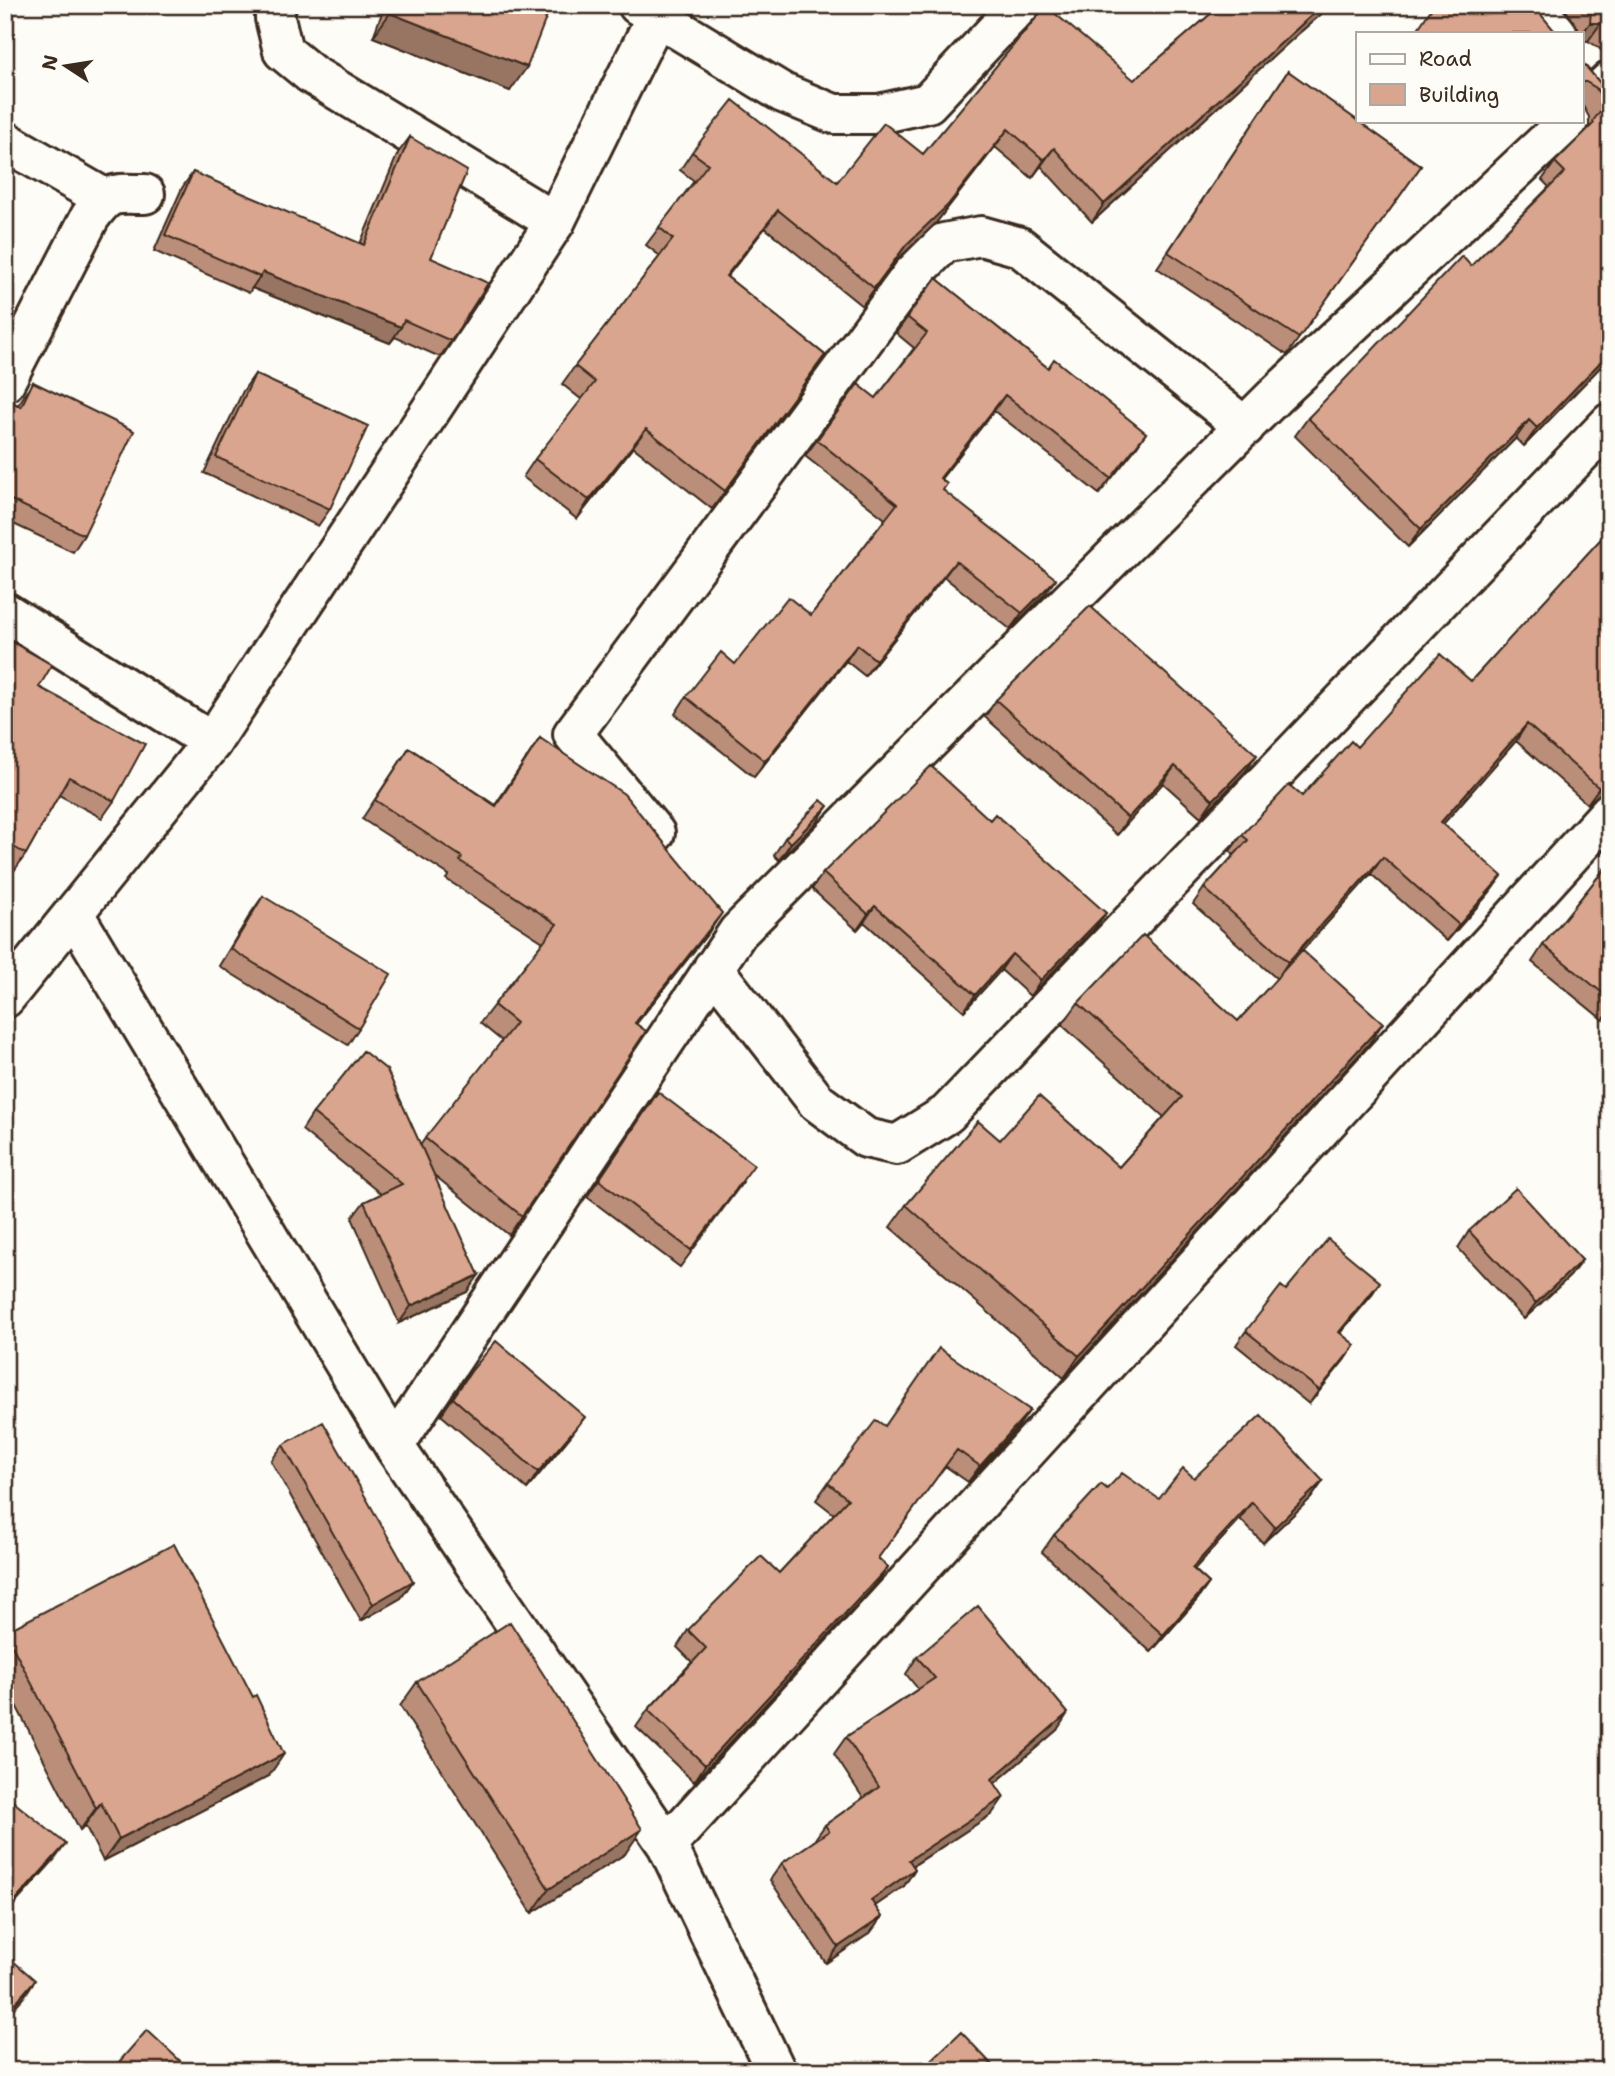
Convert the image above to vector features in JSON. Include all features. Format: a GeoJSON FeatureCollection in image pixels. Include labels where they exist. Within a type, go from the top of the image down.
{"type":"FeatureCollection","features":[{"type":"Feature","properties":{"kind":"street"},"geometry":{"type":"LineString","coordinates":[[275,5],[275,19],[283,51],[311,74],[555,222]]}},
{"type":"Feature","properties":{"kind":"street"},"geometry":{"type":"LineString","coordinates":[[5,998],[212,742],[555,222],[651,9],[783,93],[834,114],[879,114],[928,103],[1020,5]]}},
{"type":"Feature","properties":{"kind":"street"},"geometry":{"type":"LineString","coordinates":[[1533,5],[1556,32]]}},
{"type":"Feature","properties":{"kind":"street"},"geometry":{"type":"LineString","coordinates":[[394,1446],[738,932],[1245,426],[1567,122]]}},
{"type":"Feature","properties":{"kind":"street"},"geometry":{"type":"LineString","coordinates":[[5,141],[104,198]]}},
{"type":"Feature","properties":{"kind":"street"},"geometry":{"type":"LineString","coordinates":[[5,382],[90,217],[104,198],[117,194],[145,194]]}},
{"type":"Feature","properties":{"kind":"street"},"geometry":{"type":"LineString","coordinates":[[677,859],[573,734],[911,276],[944,243],[981,236],[1020,247],[1245,426]]}},
{"type":"Feature","properties":{"kind":"street"},"geometry":{"type":"LineString","coordinates":[[713,968],[817,1102],[866,1138],[897,1145],[947,1114],[1610,423]]}},
{"type":"Feature","properties":{"kind":"street"},"geometry":{"type":"LineString","coordinates":[[5,612],[212,742]]}},
{"type":"Feature","properties":{"kind":"street"},"geometry":{"type":"LineString","coordinates":[[667,1846],[1603,835]]}},
{"type":"Feature","properties":{"kind":"street"},"geometry":{"type":"LineString","coordinates":[[712,900],[738,932]]}},
{"type":"Feature","properties":{"kind":"street"},"geometry":{"type":"LineString","coordinates":[[74,914],[394,1446],[667,1846],[776,2071]]}},
{"type":"Feature","properties":{"kind":"building"},"geometry":{"type":"Polygon","coordinates":[[[393,5],[551,5],[527,67],[390,13],[393,5]]]}},
{"type":"Feature","properties":{"kind":"building"},"geometry":{"type":"Polygon","coordinates":[[[1221,5],[1323,5],[1104,204],[1054,148],[1044,160],[1008,129],[947,206],[906,245],[874,288],[778,210],[726,276],[825,355],[725,491],[646,429],[589,500],[535,459],[595,382],[575,366],[673,239],[659,227],[708,164],[692,152],[733,100],[837,182],[884,123],[923,154],[1046,6],[1134,80],[1221,5]]]}},
{"type":"Feature","properties":{"kind":"building"},"geometry":{"type":"Polygon","coordinates":[[[1434,5],[1533,5],[1558,32],[1416,32],[1434,5]]]}},
{"type":"Feature","properties":{"kind":"building"},"geometry":{"type":"Polygon","coordinates":[[[1587,5],[1610,5],[1610,29],[1601,23],[1590,23],[1591,10],[1587,5]]]}},
{"type":"Feature","properties":{"kind":"building"},"geometry":{"type":"Polygon","coordinates":[[[1584,64],[1610,92],[1610,352],[1537,428],[1529,420],[1421,529],[1308,418],[1462,256],[1471,266],[1565,172],[1555,162],[1594,123],[1601,110],[1602,99],[1596,88],[1586,82],[1584,64]]]}},
{"type":"Feature","properties":{"kind":"building"},"geometry":{"type":"Polygon","coordinates":[[[1288,71],[1421,166],[1299,338],[1168,252],[1288,71]]]}},
{"type":"Feature","properties":{"kind":"building"},"geometry":{"type":"Polygon","coordinates":[[[410,137],[467,171],[431,258],[488,283],[451,341],[404,320],[401,327],[263,272],[260,277],[165,235],[193,172],[364,245],[410,137]]]}},
{"type":"Feature","properties":{"kind":"building"},"geometry":{"type":"Polygon","coordinates":[[[936,278],[1048,368],[1054,359],[1146,433],[1111,478],[1005,395],[940,478],[947,484],[943,490],[1056,579],[1022,613],[956,561],[876,660],[857,645],[765,761],[686,697],[721,652],[735,664],[788,597],[811,615],[897,504],[817,440],[858,384],[876,398],[927,333],[907,317],[936,278]]]}},
{"type":"Feature","properties":{"kind":"building"},"geometry":{"type":"Polygon","coordinates":[[[255,374],[368,426],[330,509],[216,457],[255,374]]]}},
{"type":"Feature","properties":{"kind":"building"},"geometry":{"type":"Polygon","coordinates":[[[33,382],[134,431],[84,535],[5,497],[5,398],[21,407],[33,382]]]}},
{"type":"Feature","properties":{"kind":"building"},"geometry":{"type":"Polygon","coordinates":[[[1610,529],[1610,779],[1599,788],[1527,724],[1441,822],[1502,876],[1459,925],[1383,857],[1288,962],[1204,888],[1248,840],[1242,835],[1289,785],[1302,796],[1351,741],[1357,747],[1440,654],[1471,681],[1610,529]]]}},
{"type":"Feature","properties":{"kind":"building"},"geometry":{"type":"Polygon","coordinates":[[[1090,606],[1257,755],[1213,800],[1175,766],[1128,818],[996,700],[1090,606]]]}},
{"type":"Feature","properties":{"kind":"building"},"geometry":{"type":"Polygon","coordinates":[[[5,638],[52,665],[39,687],[145,744],[114,801],[69,777],[26,854],[5,842],[5,638]]]}},
{"type":"Feature","properties":{"kind":"building"},"geometry":{"type":"Polygon","coordinates":[[[540,738],[624,794],[722,913],[635,1023],[646,1031],[522,1216],[425,1138],[516,1023],[494,1005],[557,924],[460,861],[462,857],[375,800],[409,748],[496,806],[540,738]]]}},
{"type":"Feature","properties":{"kind":"building"},"geometry":{"type":"Polygon","coordinates":[[[931,766],[990,820],[995,814],[1106,913],[1041,980],[1012,954],[975,995],[875,906],[868,914],[823,873],[931,766]]]}},
{"type":"Feature","properties":{"kind":"building"},"geometry":{"type":"Polygon","coordinates":[[[821,800],[828,806],[791,843],[785,838],[821,800]]]}},
{"type":"Feature","properties":{"kind":"building"},"geometry":{"type":"Polygon","coordinates":[[[1610,862],[1610,999],[1543,945],[1610,862]]]}},
{"type":"Feature","properties":{"kind":"building"},"geometry":{"type":"Polygon","coordinates":[[[263,896],[391,974],[359,1028],[231,949],[263,896]]]}},
{"type":"Feature","properties":{"kind":"building"},"geometry":{"type":"Polygon","coordinates":[[[1143,935],[1238,1021],[1302,950],[1383,1023],[1079,1356],[906,1205],[978,1121],[1000,1140],[1039,1096],[1119,1167],[1182,1097],[1078,1003],[1143,935]]]}},
{"type":"Feature","properties":{"kind":"building"},"geometry":{"type":"Polygon","coordinates":[[[363,1051],[387,1070],[479,1275],[411,1306],[364,1202],[402,1184],[313,1113],[363,1051]]]}},
{"type":"Feature","properties":{"kind":"building"},"geometry":{"type":"Polygon","coordinates":[[[658,1092],[754,1165],[691,1250],[599,1180],[658,1092]]]}},
{"type":"Feature","properties":{"kind":"building"},"geometry":{"type":"Polygon","coordinates":[[[1516,1188],[1582,1260],[1536,1303],[1469,1231],[1516,1188]]]}},
{"type":"Feature","properties":{"kind":"building"},"geometry":{"type":"Polygon","coordinates":[[[1328,1239],[1380,1282],[1339,1332],[1355,1345],[1319,1390],[1246,1331],[1281,1286],[1286,1290],[1328,1239]]]}},
{"type":"Feature","properties":{"kind":"building"},"geometry":{"type":"Polygon","coordinates":[[[496,1341],[585,1417],[538,1472],[453,1398],[496,1341]]]}},
{"type":"Feature","properties":{"kind":"building"},"geometry":{"type":"Polygon","coordinates":[[[939,1348],[1030,1410],[980,1466],[957,1450],[878,1558],[888,1567],[705,1765],[648,1710],[706,1648],[688,1630],[761,1556],[779,1573],[848,1499],[828,1483],[876,1420],[885,1426],[939,1348]]]}},
{"type":"Feature","properties":{"kind":"building"},"geometry":{"type":"Polygon","coordinates":[[[1261,1415],[1323,1481],[1275,1527],[1252,1502],[1192,1568],[1209,1583],[1163,1635],[1054,1535],[1101,1484],[1107,1489],[1122,1473],[1159,1499],[1183,1468],[1194,1478],[1261,1415]]]}},
{"type":"Feature","properties":{"kind":"building"},"geometry":{"type":"Polygon","coordinates":[[[323,1422],[413,1581],[373,1604],[283,1445],[323,1422]]]}},
{"type":"Feature","properties":{"kind":"building"},"geometry":{"type":"Polygon","coordinates":[[[174,1544],[253,1697],[256,1695],[284,1754],[119,1839],[101,1803],[96,1808],[5,1632],[174,1544]]]}},
{"type":"Feature","properties":{"kind":"building"},"geometry":{"type":"Polygon","coordinates":[[[978,1606],[1068,1713],[992,1779],[1004,1797],[909,1860],[915,1869],[871,1900],[882,1917],[838,1947],[782,1863],[829,1831],[825,1825],[879,1787],[846,1737],[935,1678],[917,1657],[978,1606]]]}},
{"type":"Feature","properties":{"kind":"building"},"geometry":{"type":"Polygon","coordinates":[[[510,1622],[642,1829],[549,1889],[417,1682],[510,1622]]]}},
{"type":"Feature","properties":{"kind":"building"},"geometry":{"type":"Polygon","coordinates":[[[5,1795],[66,1844],[5,1912],[5,1795]]]}},
{"type":"Feature","properties":{"kind":"building"},"geometry":{"type":"Polygon","coordinates":[[[5,1954],[35,1980],[5,2015],[5,1954]]]}},
{"type":"Feature","properties":{"kind":"building"},"geometry":{"type":"Polygon","coordinates":[[[147,2030],[191,2071],[111,2071],[147,2030]]]}},
{"type":"Feature","properties":{"kind":"building"},"geometry":{"type":"Polygon","coordinates":[[[961,2032],[998,2071],[920,2071],[961,2032]]]}}]}
